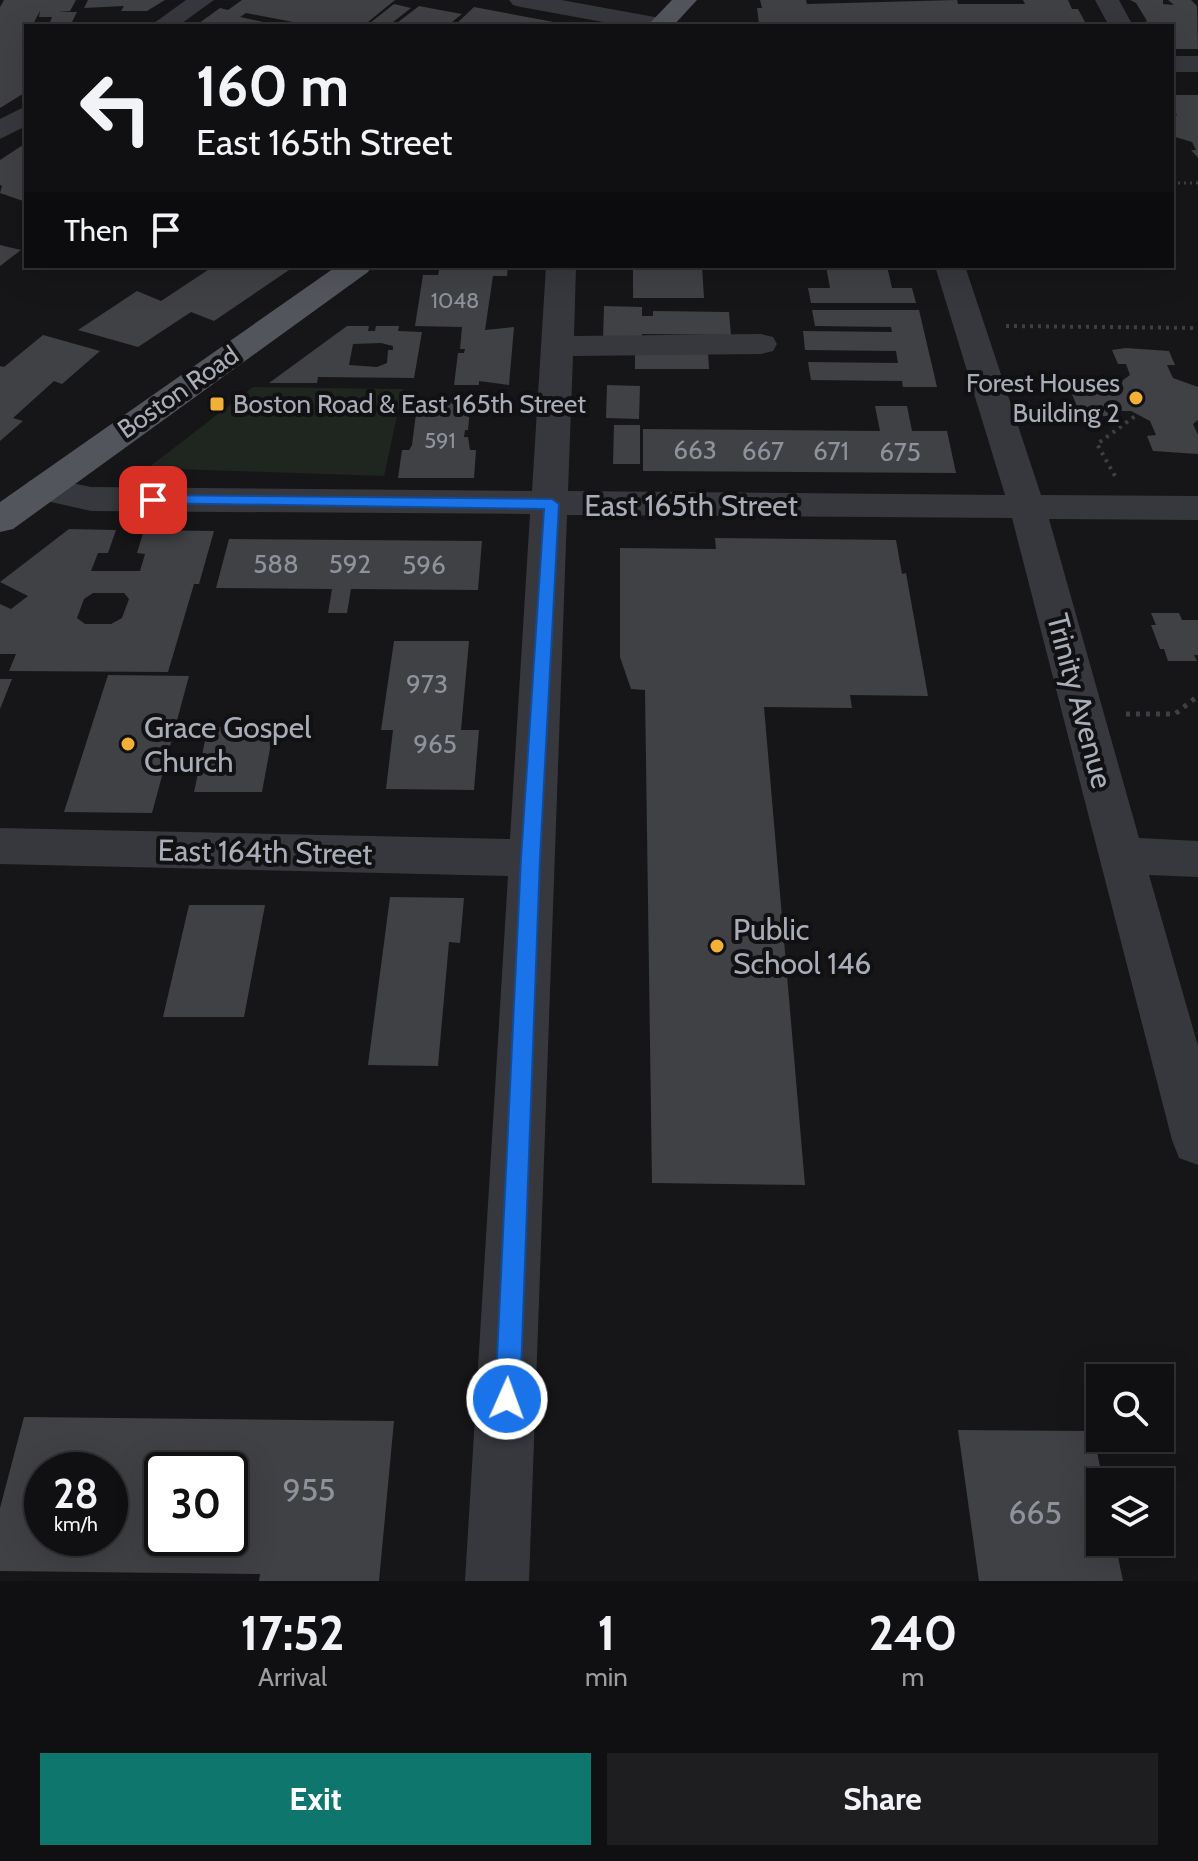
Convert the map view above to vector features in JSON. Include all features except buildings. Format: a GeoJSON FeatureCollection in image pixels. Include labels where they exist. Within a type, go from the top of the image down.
{"type":"FeatureCollection","features":[{"type":"Feature","properties":{"kind":"main road"},"geometry":{"type":"LineString","coordinates":[[662,24],[685,0]]}},
{"type":"Feature","properties":{"kind":"main road","name":"Boston Road"},"geometry":{"type":"LineString","coordinates":[[0,520],[354,268]]}},
{"type":"Feature","properties":{"kind":"street"},"geometry":{"type":"LineString","coordinates":[[165,24],[202,0]]}},
{"type":"Feature","properties":{"kind":"street"},"geometry":{"type":"LineString","coordinates":[[521,0],[649,24]]}},
{"type":"Feature","properties":{"kind":"street"},"geometry":{"type":"LineString","coordinates":[[1107,0],[1120,24]]}},
{"type":"Feature","properties":{"kind":"street"},"geometry":{"type":"LineString","coordinates":[[1174,64],[1198,64]]}},
{"type":"Feature","properties":{"kind":"street"},"geometry":{"type":"LineString","coordinates":[[0,131],[24,115]]}},
{"type":"Feature","properties":{"kind":"street"},"geometry":{"type":"LineString","coordinates":[[497,1581],[530,858],[552,504],[561,268]]}},
{"type":"Feature","properties":{"kind":"street","name":"Trinity Avenue"},"geometry":{"type":"LineString","coordinates":[[951,268],[1027,507],[1198,1140]]}},
{"type":"Feature","properties":{"kind":"street"},"geometry":{"type":"LineString","coordinates":[[559,346],[761,344]]}},
{"type":"Feature","properties":{"kind":"street","name":"East 165th Street"},"geometry":{"type":"LineString","coordinates":[[42,489],[91,499],[1198,508]]}},
{"type":"Feature","properties":{"kind":"street","name":"East 164th Street"},"geometry":{"type":"LineString","coordinates":[[0,846],[530,858]]}},
{"type":"Feature","properties":{"kind":"street"},"geometry":{"type":"LineString","coordinates":[[1121,855],[1198,859]]}},
{"type":"Feature","properties":{"kind":"path"},"geometry":{"type":"LineString","coordinates":[[1174,183],[1198,183]]}},
{"type":"Feature","properties":{"kind":"path"},"geometry":{"type":"LineString","coordinates":[[969,326],[1198,328]]}},
{"type":"Feature","properties":{"kind":"path"},"geometry":{"type":"LineString","coordinates":[[1134,508],[1097,444],[1138,414]]}},
{"type":"Feature","properties":{"kind":"path"},"geometry":{"type":"LineString","coordinates":[[1083,713],[1175,714],[1198,696]]}},
{"type":"Feature","properties":{"kind":"shaded area"},"geometry":{"type":"Polygon","coordinates":[[[253,387],[403,389],[384,476],[148,468],[253,387]]]}},
{"type":"Feature","properties":{"kind":"place","name":"Forest Houses Building 2"},"geometry":{"type":"Point","coordinates":[1136,398]}},
{"type":"Feature","properties":{"kind":"place","name":"Boston Road & East 165th Street"},"geometry":{"type":"Point","coordinates":[217,404]}},
{"type":"Feature","properties":{"kind":"place","name":"Grace Gospel Church"},"geometry":{"type":"Point","coordinates":[128,744]}},
{"type":"Feature","properties":{"kind":"place","name":"Public School 146"},"geometry":{"type":"Point","coordinates":[717,946]}},
{"type":"Feature","properties":{"kind":"route"},"geometry":{"type":"LineString","coordinates":[[153,500],[552,504],[530,858],[507,1399]]}}]}
